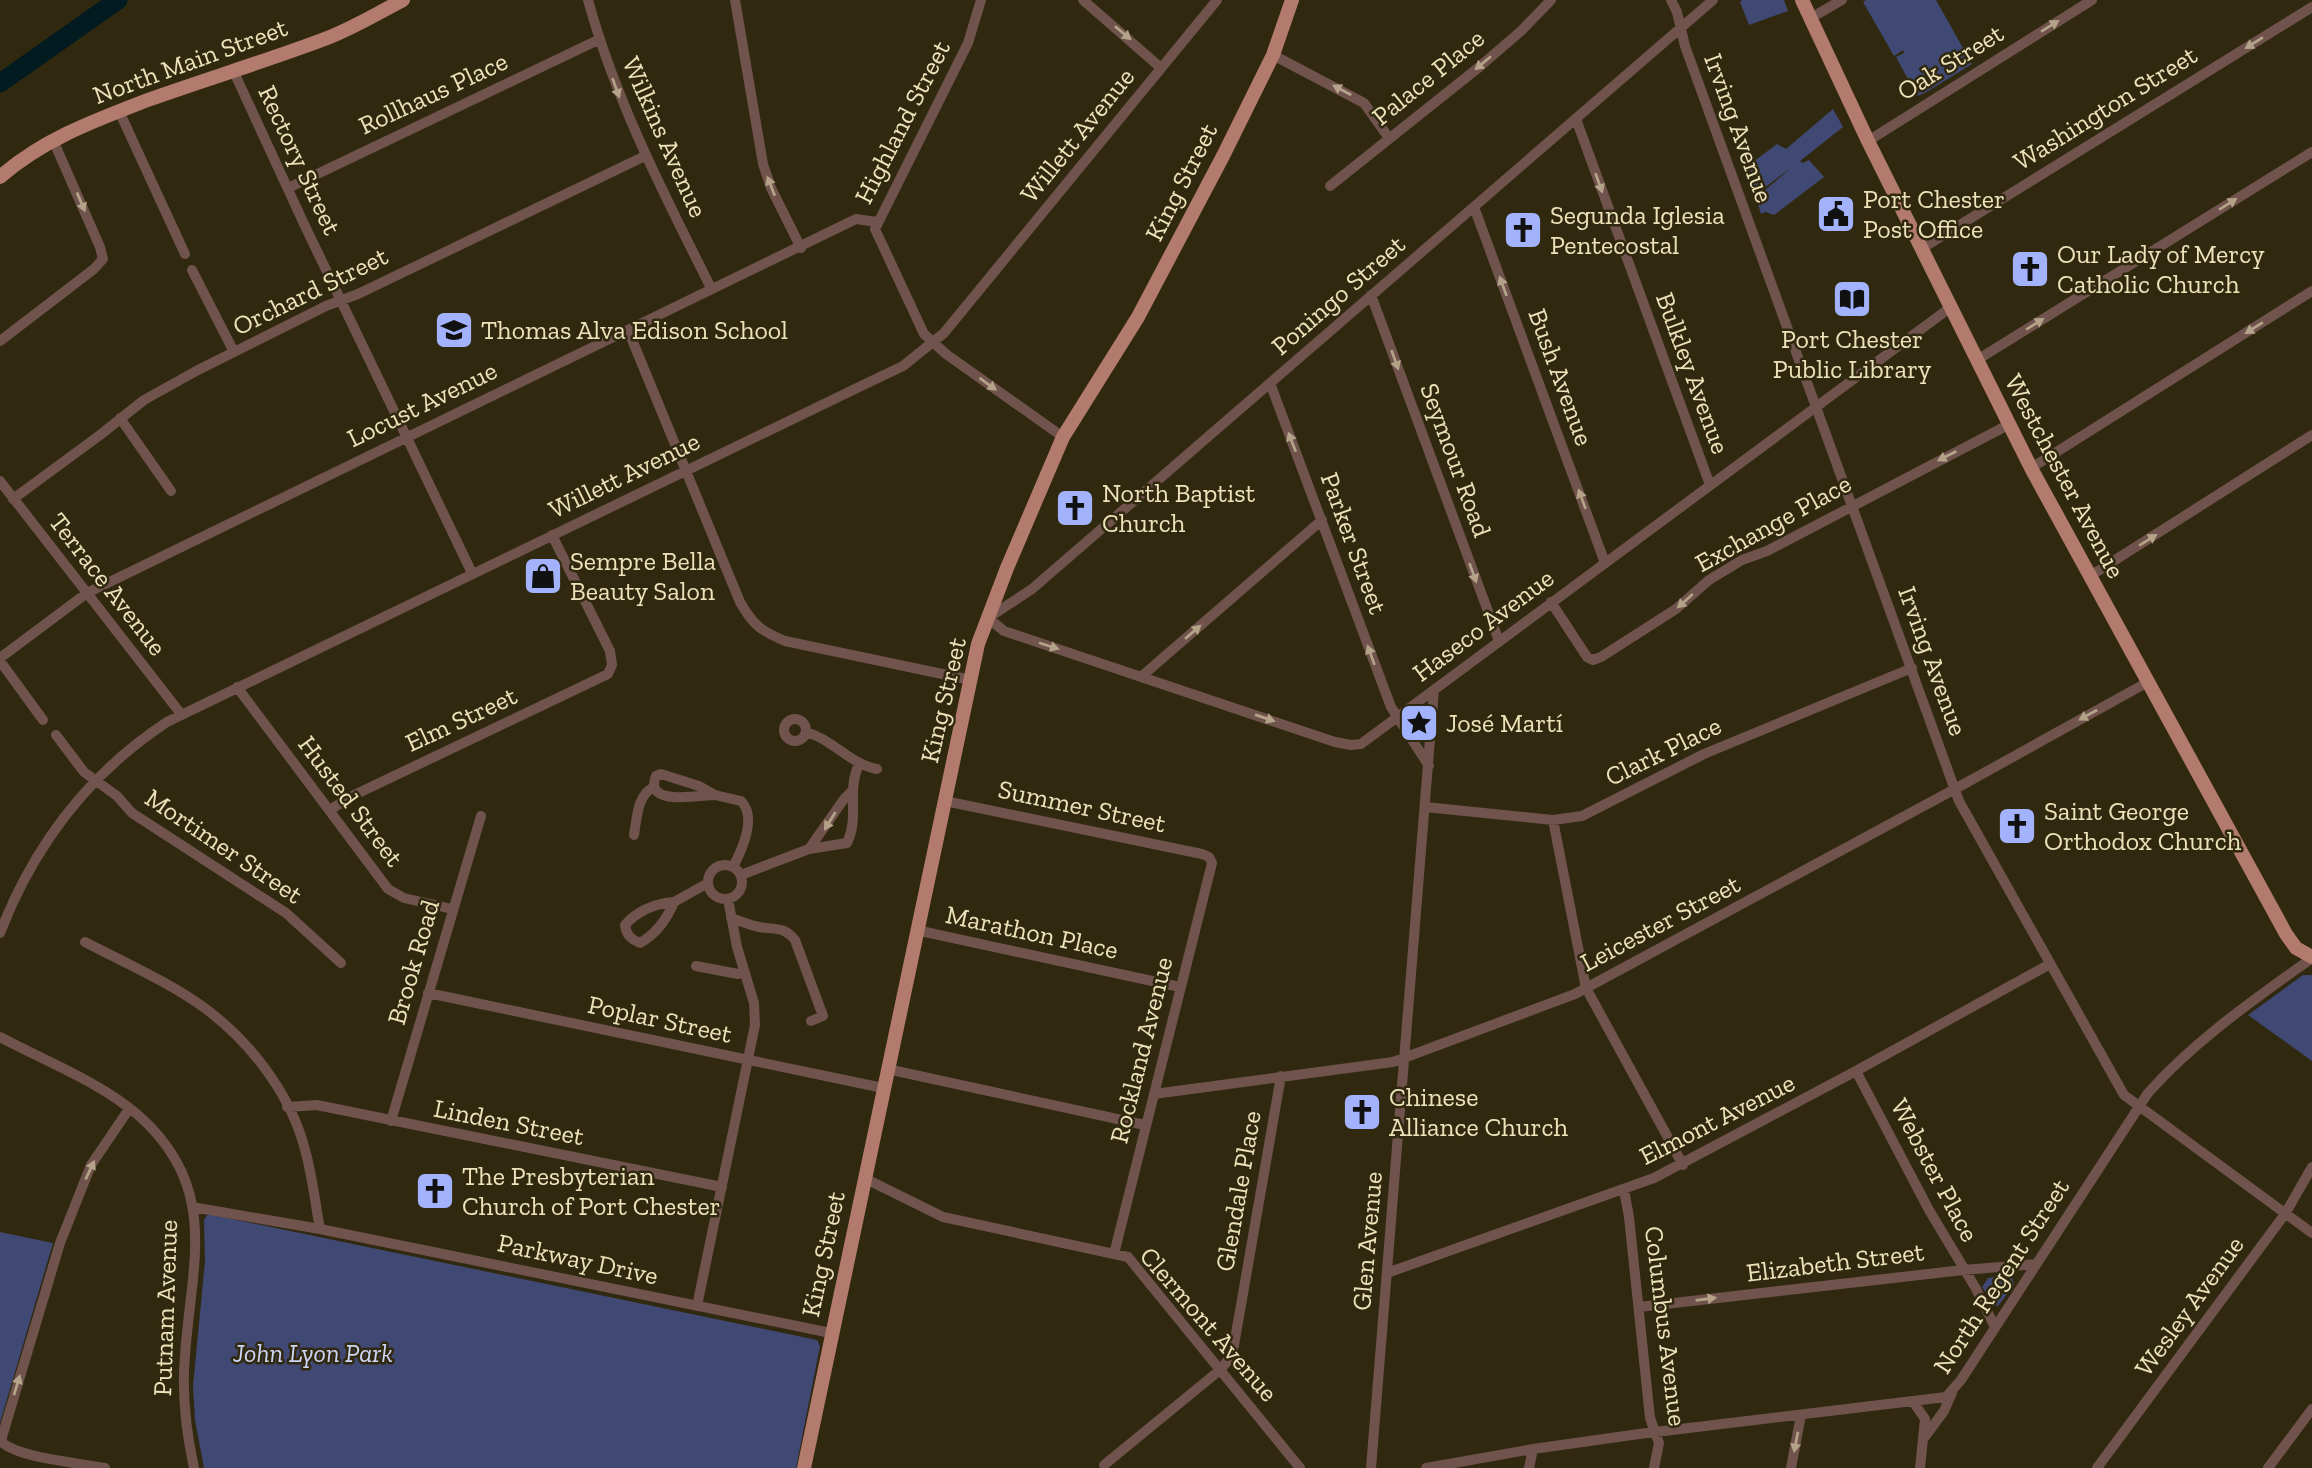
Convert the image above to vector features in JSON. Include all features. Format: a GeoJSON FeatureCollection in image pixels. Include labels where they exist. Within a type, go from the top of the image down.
{"type":"FeatureCollection","features":[{"type":"Feature","properties":{"kind":"main road","name":"North Main Street"},"geometry":{"type":"LineString","coordinates":[[0,177],[53,140],[119,111],[340,33],[403,0]]}},
{"type":"Feature","properties":{"kind":"main road","name":"King Street"},"geometry":{"type":"LineString","coordinates":[[804,1468],[978,644],[1063,437],[1138,317],[1273,55],[1292,0]]}},
{"type":"Feature","properties":{"kind":"main road","name":"Westchester Avenue"},"geometry":{"type":"LineString","coordinates":[[1802,0],[1868,141],[2008,425],[2286,934],[2297,948],[2312,958]]}},
{"type":"Feature","properties":{"kind":"street","name":"Wilkins Avenue"},"geometry":{"type":"LineString","coordinates":[[587,0],[619,98],[711,288]]}},
{"type":"Feature","properties":{"kind":"street"},"geometry":{"type":"LineString","coordinates":[[735,0],[763,164],[771,188],[801,248]]}},
{"type":"Feature","properties":{"kind":"street","name":"Highland Street"},"geometry":{"type":"LineString","coordinates":[[981,0],[968,43],[874,229],[924,334],[1063,437]]}},
{"type":"Feature","properties":{"kind":"street"},"geometry":{"type":"LineString","coordinates":[[1083,0],[1161,68]]}},
{"type":"Feature","properties":{"kind":"street","name":"Willett Avenue"},"geometry":{"type":"LineString","coordinates":[[1,928],[32,864],[68,810],[96,780],[148,735],[181,714],[902,366],[934,343],[1217,0]]}},
{"type":"Feature","properties":{"kind":"street","name":"Palace Place"},"geometry":{"type":"LineString","coordinates":[[1330,186],[1478,68],[1521,31],[1551,0]]}},
{"type":"Feature","properties":{"kind":"street","name":"Irving Avenue"},"geometry":{"type":"LineString","coordinates":[[1671,0],[1685,46],[1959,801],[2124,1095],[2312,1233]]}},
{"type":"Feature","properties":{"kind":"street","name":"Poningo Street"},"geometry":{"type":"LineString","coordinates":[[988,618],[1032,589],[1713,0]]}},
{"type":"Feature","properties":{"kind":"street"},"geometry":{"type":"LineString","coordinates":[[1810,19],[1842,0]]}},
{"type":"Feature","properties":{"kind":"street","name":"Oak Street"},"geometry":{"type":"LineString","coordinates":[[1868,141],[2092,0]]}},
{"type":"Feature","properties":{"kind":"street","name":"Washington Street"},"geometry":{"type":"LineString","coordinates":[[1922,249],[2312,7]]}},
{"type":"Feature","properties":{"kind":"street","name":"Rollhaus Place"},"geometry":{"type":"LineString","coordinates":[[288,188],[598,40]]}},
{"type":"Feature","properties":{"kind":"street"},"geometry":{"type":"LineString","coordinates":[[1273,55],[1364,103],[1390,138]]}},
{"type":"Feature","properties":{"kind":"street","name":"Rectory Street"},"geometry":{"type":"LineString","coordinates":[[233,70],[472,573]]}},
{"type":"Feature","properties":{"kind":"street"},"geometry":{"type":"LineString","coordinates":[[119,111],[185,254]]}},
{"type":"Feature","properties":{"kind":"street","name":"Bulkley Avenue"},"geometry":{"type":"LineString","coordinates":[[1576,118],[1710,485]]}},
{"type":"Feature","properties":{"kind":"street"},"geometry":{"type":"LineString","coordinates":[[0,341],[103,260],[100,247],[53,140]]}},
{"type":"Feature","properties":{"kind":"street"},"geometry":{"type":"LineString","coordinates":[[1977,360],[2312,152]]}},
{"type":"Feature","properties":{"kind":"street","name":"Orchard Street"},"geometry":{"type":"LineString","coordinates":[[13,499],[144,400],[234,352],[645,156]]}},
{"type":"Feature","properties":{"kind":"street","name":"Bush Avenue"},"geometry":{"type":"LineString","coordinates":[[1474,207],[1605,563]]}},
{"type":"Feature","properties":{"kind":"street","name":"Locust Avenue"},"geometry":{"type":"LineString","coordinates":[[0,659],[87,593],[856,219],[877,222]]}},
{"type":"Feature","properties":{"kind":"street"},"geometry":{"type":"LineString","coordinates":[[192,270],[234,352]]}},
{"type":"Feature","properties":{"kind":"street"},"geometry":{"type":"LineString","coordinates":[[2031,468],[2312,292]]}},
{"type":"Feature","properties":{"kind":"street","name":"Seymour Road"},"geometry":{"type":"LineString","coordinates":[[1371,295],[1499,641]]}},
{"type":"Feature","properties":{"kind":"street","name":"Haseco Avenue"},"geometry":{"type":"LineString","coordinates":[[988,618],[1004,631],[1335,742],[1351,746],[1362,744],[1951,306]]}},
{"type":"Feature","properties":{"kind":"street"},"geometry":{"type":"LineString","coordinates":[[628,330],[740,602],[750,620],[764,632],[785,641],[971,680]]}},
{"type":"Feature","properties":{"kind":"street","name":"Parker Street"},"geometry":{"type":"LineString","coordinates":[[1270,383],[1397,718]]}},
{"type":"Feature","properties":{"kind":"street"},"geometry":{"type":"LineString","coordinates":[[120,418],[172,491]]}},
{"type":"Feature","properties":{"kind":"street","name":"Exchange Place"},"geometry":{"type":"LineString","coordinates":[[1551,603],[1587,657],[1593,660],[1662,619],[1709,580],[1742,560],[1767,551],[2008,425]]}},
{"type":"Feature","properties":{"kind":"street"},"geometry":{"type":"LineString","coordinates":[[2090,576],[2312,435]]}},
{"type":"Feature","properties":{"kind":"street","name":"Terrace Avenue"},"geometry":{"type":"LineString","coordinates":[[0,481],[181,714]]}},
{"type":"Feature","properties":{"kind":"street"},"geometry":{"type":"LineString","coordinates":[[1142,676],[1322,520]]}},
{"type":"Feature","properties":{"kind":"street","name":"Elm Street"},"geometry":{"type":"LineString","coordinates":[[330,810],[350,797],[602,678],[611,668],[610,651],[551,535]]}},
{"type":"Feature","properties":{"kind":"street"},"geometry":{"type":"LineString","coordinates":[[0,659],[43,720]]}},
{"type":"Feature","properties":{"kind":"street","name":"Clark Place"},"geometry":{"type":"LineString","coordinates":[[1425,807],[1553,820],[1582,816],[1704,754],[1912,668]]}},
{"type":"Feature","properties":{"kind":"street","name":"Leicester Street"},"geometry":{"type":"LineString","coordinates":[[1154,1094],[1394,1062],[1586,988],[2148,682]]}},
{"type":"Feature","properties":{"kind":"street","name":"Husted Street"},"geometry":{"type":"LineString","coordinates":[[237,687],[388,889],[404,898],[452,909]]}},
{"type":"Feature","properties":{"kind":"street","name":"Glen Avenue"},"geometry":{"type":"LineString","coordinates":[[1371,1468],[1434,690]]}},
{"type":"Feature","properties":{"kind":"street"},"geometry":{"type":"LineString","coordinates":[[1397,718],[1429,766]]}},
{"type":"Feature","properties":{"kind":"street"},"geometry":{"type":"LineString","coordinates":[[806,732],[815,734],[859,764],[877,769]]}},
{"type":"Feature","properties":{"kind":"street","name":"Mortimer Street"},"geometry":{"type":"LineString","coordinates":[[56,735],[84,772],[117,796],[132,813],[286,913],[341,963]]}},
{"type":"Feature","properties":{"kind":"street"},"geometry":{"type":"LineString","coordinates":[[715,795],[661,795],[654,787],[656,776],[666,775],[699,786],[715,795],[741,801],[747,811],[737,871],[742,883],[740,892],[728,900],[712,894],[708,883],[711,872],[723,865],[737,871],[809,849],[847,843],[854,810],[851,792],[859,764]]}},
{"type":"Feature","properties":{"kind":"street"},"geometry":{"type":"LineString","coordinates":[[634,835],[642,798],[645,791],[654,787]]}},
{"type":"Feature","properties":{"kind":"street"},"geometry":{"type":"LineString","coordinates":[[809,849],[851,792]]}},
{"type":"Feature","properties":{"kind":"street","name":"Summer Street"},"geometry":{"type":"LineString","coordinates":[[945,801],[1202,854],[1209,858]]}},
{"type":"Feature","properties":{"kind":"street","name":"Brook Road"},"geometry":{"type":"LineString","coordinates":[[391,1121],[481,816]]}},
{"type":"Feature","properties":{"kind":"street"},"geometry":{"type":"LineString","coordinates":[[1553,820],[1586,988],[1683,1165]]}},
{"type":"Feature","properties":{"kind":"street","name":"Rockland Avenue"},"geometry":{"type":"LineString","coordinates":[[1114,1254],[1212,870],[1209,858]]}},
{"type":"Feature","properties":{"kind":"street"},"geometry":{"type":"LineString","coordinates":[[674,902],[667,917],[645,940],[640,943],[632,940],[626,932],[625,925],[629,920],[652,906],[674,902],[708,883]]}},
{"type":"Feature","properties":{"kind":"street"},"geometry":{"type":"LineString","coordinates":[[697,1306],[756,1014],[743,972],[728,900]]}},
{"type":"Feature","properties":{"kind":"street"},"geometry":{"type":"LineString","coordinates":[[731,918],[759,927],[785,929],[789,932],[795,940],[823,1016],[811,1021]]}},
{"type":"Feature","properties":{"kind":"street","name":"Marathon Place"},"geometry":{"type":"LineString","coordinates":[[916,930],[1180,987]]}},
{"type":"Feature","properties":{"kind":"street"},"geometry":{"type":"LineString","coordinates":[[85,942],[206,1009],[240,1039],[277,1087],[304,1145],[320,1229]]}},
{"type":"Feature","properties":{"kind":"street","name":"North Regent Street"},"geometry":{"type":"LineString","coordinates":[[1426,1468],[1533,1449],[1939,1400],[1952,1392],[2139,1106],[2170,1068],[2197,1044],[2312,958]]}},
{"type":"Feature","properties":{"kind":"street","name":"Elmont Avenue"},"geometry":{"type":"LineString","coordinates":[[1387,1273],[1624,1190],[1683,1165],[2050,964]]}},
{"type":"Feature","properties":{"kind":"street"},"geometry":{"type":"LineString","coordinates":[[696,966],[738,974],[743,972]]}},
{"type":"Feature","properties":{"kind":"street","name":"Poplar Street"},"geometry":{"type":"LineString","coordinates":[[428,993],[883,1088]]}},
{"type":"Feature","properties":{"kind":"street","name":"Putnam Avenue"},"geometry":{"type":"LineString","coordinates":[[0,1037],[129,1108],[170,1148],[187,1184],[196,1235],[184,1371],[184,1408],[186,1434],[194,1468]]}},
{"type":"Feature","properties":{"kind":"street"},"geometry":{"type":"LineString","coordinates":[[887,1069],[1145,1125]]}},
{"type":"Feature","properties":{"kind":"street","name":"Webster Place"},"geometry":{"type":"LineString","coordinates":[[1856,1071],[1995,1327]]}},
{"type":"Feature","properties":{"kind":"street","name":"Glendale Place"},"geometry":{"type":"LineString","coordinates":[[1104,1465],[1220,1370],[1229,1359],[1234,1345],[1281,1076]]}},
{"type":"Feature","properties":{"kind":"street","name":"Linden Street"},"geometry":{"type":"LineString","coordinates":[[287,1107],[317,1105],[722,1187]]}},
{"type":"Feature","properties":{"kind":"street"},"geometry":{"type":"LineString","coordinates":[[105,1468],[21,1452],[5,1445],[2,1437],[60,1243],[91,1165],[129,1108]]}},
{"type":"Feature","properties":{"kind":"street","name":"Wesley Avenue"},"geometry":{"type":"LineString","coordinates":[[2097,1468],[2285,1214],[2312,1167]]}},
{"type":"Feature","properties":{"kind":"street","name":"Clermont Avenue"},"geometry":{"type":"LineString","coordinates":[[864,1178],[943,1217],[1128,1257],[1300,1468]]}},
{"type":"Feature","properties":{"kind":"street","name":"Columbus Avenue"},"geometry":{"type":"LineString","coordinates":[[1624,1190],[1650,1418],[1659,1443],[1654,1468]]}},
{"type":"Feature","properties":{"kind":"street","name":"Parkway Drive"},"geometry":{"type":"LineString","coordinates":[[192,1207],[320,1229],[831,1333]]}},
{"type":"Feature","properties":{"kind":"street","name":"Elizabeth Street"},"geometry":{"type":"LineString","coordinates":[[1639,1307],[2036,1264]]}},
{"type":"Feature","properties":{"kind":"street"},"geometry":{"type":"LineString","coordinates":[[1924,1438],[1944,1411],[1952,1392]]}},
{"type":"Feature","properties":{"kind":"street"},"geometry":{"type":"LineString","coordinates":[[1914,1403],[1925,1419],[1920,1468]]}},
{"type":"Feature","properties":{"kind":"street"},"geometry":{"type":"LineString","coordinates":[[2268,1468],[2312,1409]]}},
{"type":"Feature","properties":{"kind":"street"},"geometry":{"type":"LineString","coordinates":[[1791,1468],[1801,1415]]}},
{"type":"Feature","properties":{"kind":"street"},"geometry":{"type":"LineString","coordinates":[[1529,1468],[1533,1449]]}},
{"type":"Feature","properties":{"kind":"green space"},"geometry":{"type":"Polygon","coordinates":[[[1784,0],[1788,11],[1749,25],[1740,2],[1784,0]]]}},
{"type":"Feature","properties":{"kind":"green space"},"geometry":{"type":"Polygon","coordinates":[[[1936,0],[1972,64],[1917,96],[1896,57],[1904,53],[1903,50],[1894,56],[1863,2],[1936,0]]]}},
{"type":"Feature","properties":{"kind":"green space"},"geometry":{"type":"Polygon","coordinates":[[[1833,109],[1843,127],[1800,161],[1803,163],[1809,160],[1824,177],[1774,215],[1766,212],[1761,214],[1756,198],[1792,167],[1755,195],[1750,178],[1755,175],[1745,168],[1777,144],[1786,149],[1833,109]]]}},
{"type":"Feature","properties":{"kind":"green space"},"geometry":{"type":"Polygon","coordinates":[[[1421,708],[1427,714],[1423,741],[1408,720],[1421,708]]]}},
{"type":"Feature","properties":{"kind":"green space"},"geometry":{"type":"Polygon","coordinates":[[[2303,975],[2312,975],[2312,1061],[2248,1015],[2303,975]]]}},
{"type":"Feature","properties":{"kind":"green space","name":"John Lyon Park"},"geometry":{"type":"Polygon","coordinates":[[[208,1214],[817,1340],[820,1346],[796,1468],[204,1468],[195,1420],[193,1386],[205,1261],[204,1220],[208,1214]]]}},
{"type":"Feature","properties":{"kind":"green space"},"geometry":{"type":"Polygon","coordinates":[[[0,1232],[53,1243],[0,1423],[0,1232]]]}},
{"type":"Feature","properties":{"kind":"green space"},"geometry":{"type":"Polygon","coordinates":[[[2006,1275],[2012,1277],[2014,1285],[1998,1306],[1994,1305],[1982,1287],[1988,1278],[2006,1275]]]}},
{"type":"Feature","properties":{"kind":"waterway"},"geometry":{"type":"LineString","coordinates":[[0,83],[118,0]]}},
{"type":"Feature","properties":{"kind":"place","name":"Port Chester Post Office"},"geometry":{"type":"Point","coordinates":[1836,214]}},
{"type":"Feature","properties":{"kind":"place","name":"Segunda Iglesia Pentecostal"},"geometry":{"type":"Point","coordinates":[1523,230]}},
{"type":"Feature","properties":{"kind":"place","name":"Our Lady of Mercy Catholic Church"},"geometry":{"type":"Point","coordinates":[2030,269]}},
{"type":"Feature","properties":{"kind":"place","name":"Port Chester Public Library"},"geometry":{"type":"Point","coordinates":[1852,299]}},
{"type":"Feature","properties":{"kind":"place","name":"Thomas Alva Edison School"},"geometry":{"type":"Point","coordinates":[454,330]}},
{"type":"Feature","properties":{"kind":"place","name":"North Baptist Church"},"geometry":{"type":"Point","coordinates":[1075,508]}},
{"type":"Feature","properties":{"kind":"place","name":"Sempre Bella Beauty Salon"},"geometry":{"type":"Point","coordinates":[543,576]}},
{"type":"Feature","properties":{"kind":"place","name":"José Martí"},"geometry":{"type":"Point","coordinates":[1419,723]}},
{"type":"Feature","properties":{"kind":"place","name":"Saint George Orthodox Church"},"geometry":{"type":"Point","coordinates":[2017,826]}},
{"type":"Feature","properties":{"kind":"place","name":"Chinese Alliance Church"},"geometry":{"type":"Point","coordinates":[1362,1112]}},
{"type":"Feature","properties":{"kind":"place","name":"The Presbyterian Church of Port Chester"},"geometry":{"type":"Point","coordinates":[435,1191]}}]}
